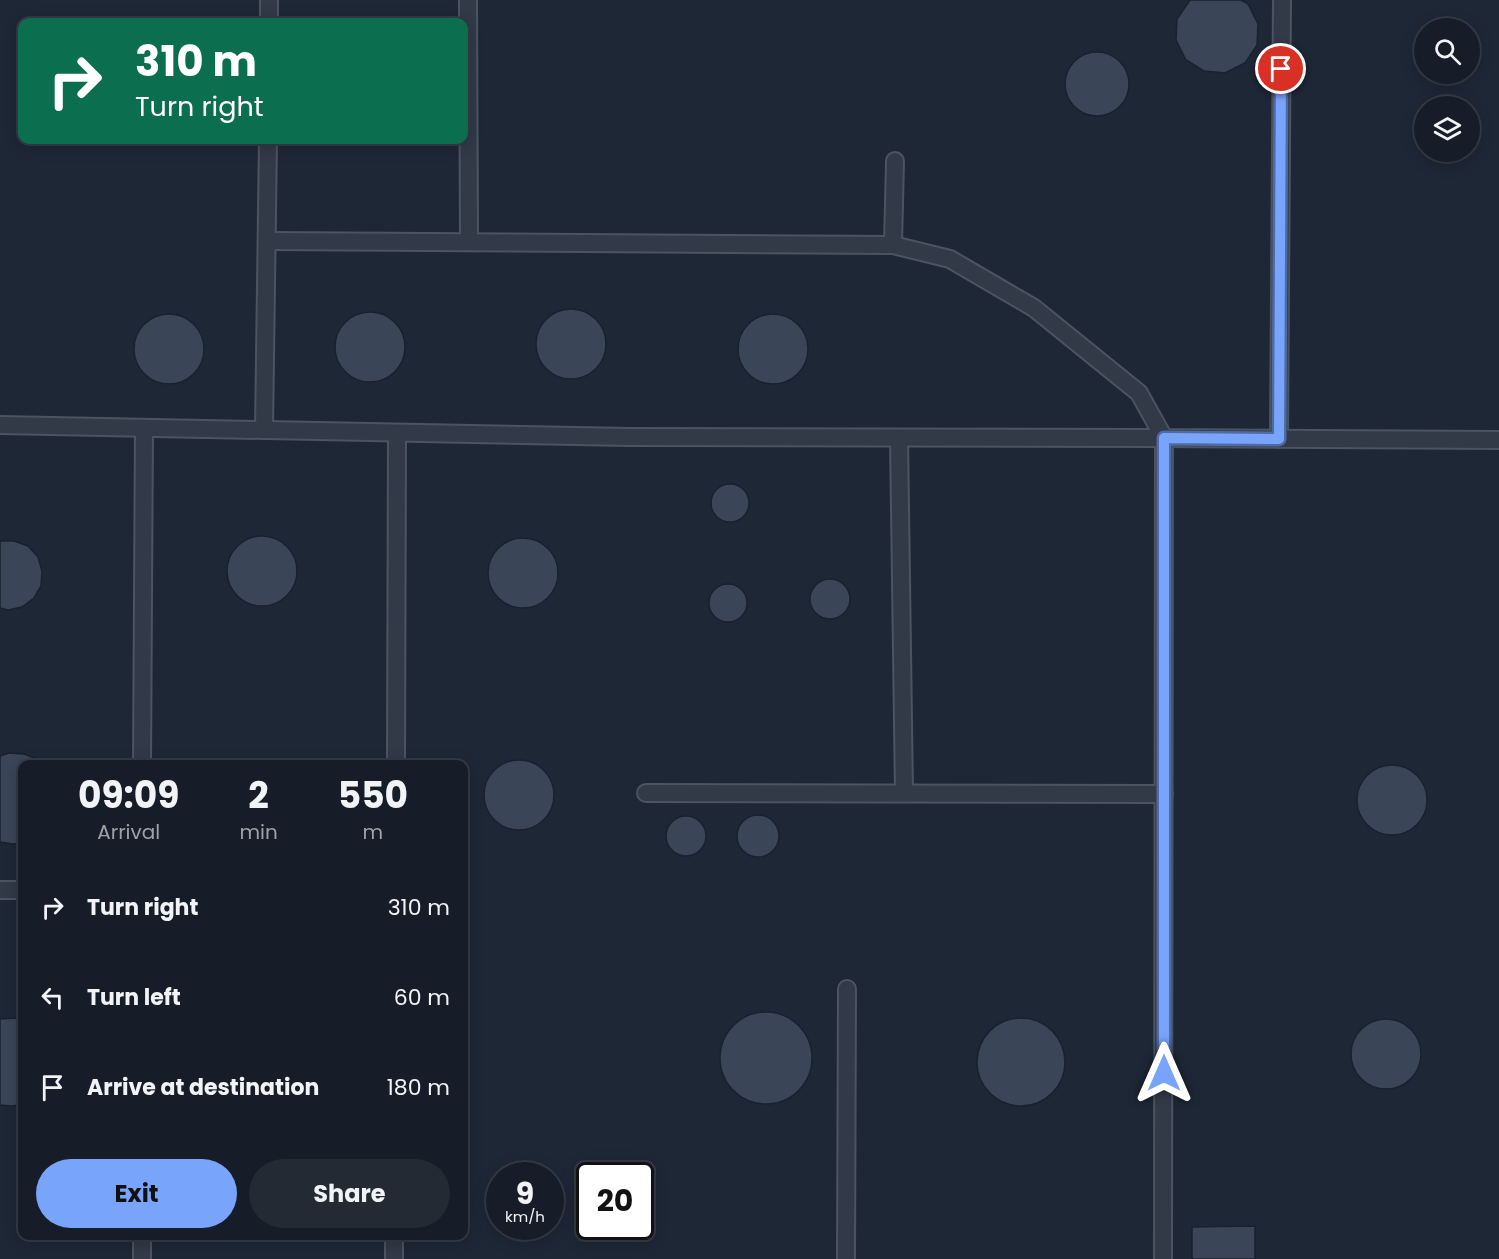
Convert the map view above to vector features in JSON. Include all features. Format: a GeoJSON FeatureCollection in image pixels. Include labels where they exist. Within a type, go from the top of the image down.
{"type":"FeatureCollection","features":[{"type":"Feature","properties":{"kind":"lane"},"geometry":{"type":"LineString","coordinates":[[269,18],[270,0]]}},
{"type":"Feature","properties":{"kind":"lane"},"geometry":{"type":"LineString","coordinates":[[468,0],[469,242]]}},
{"type":"Feature","properties":{"kind":"lane"},"geometry":{"type":"LineString","coordinates":[[1279,439],[1282,0]]}},
{"type":"Feature","properties":{"kind":"lane"},"geometry":{"type":"LineString","coordinates":[[264,430],[268,144]]}},
{"type":"Feature","properties":{"kind":"lane"},"geometry":{"type":"LineString","coordinates":[[893,245],[895,161]]}},
{"type":"Feature","properties":{"kind":"lane"},"geometry":{"type":"LineString","coordinates":[[267,241],[893,245],[950,259],[1034,308],[1140,393],[1164,438],[1164,1259]]}},
{"type":"Feature","properties":{"kind":"lane"},"geometry":{"type":"LineString","coordinates":[[0,425],[397,433],[899,438],[1499,440]]}},
{"type":"Feature","properties":{"kind":"lane"},"geometry":{"type":"LineString","coordinates":[[142,760],[144,428]]}},
{"type":"Feature","properties":{"kind":"lane"},"geometry":{"type":"LineString","coordinates":[[396,760],[397,433]]}},
{"type":"Feature","properties":{"kind":"lane"},"geometry":{"type":"LineString","coordinates":[[899,438],[904,793]]}},
{"type":"Feature","properties":{"kind":"lane"},"geometry":{"type":"LineString","coordinates":[[646,793],[1164,794]]}},
{"type":"Feature","properties":{"kind":"lane"},"geometry":{"type":"LineString","coordinates":[[0,890],[18,891]]}},
{"type":"Feature","properties":{"kind":"lane"},"geometry":{"type":"LineString","coordinates":[[846,1259],[847,989]]}},
{"type":"Feature","properties":{"kind":"lane"},"geometry":{"type":"LineString","coordinates":[[142,1240],[142,1259]]}},
{"type":"Feature","properties":{"kind":"lane"},"geometry":{"type":"LineString","coordinates":[[394,1240],[394,1259]]}},
{"type":"Feature","properties":{"kind":"building"},"geometry":{"type":"Polygon","coordinates":[[[1190,0],[1241,0],[1248,4],[1258,24],[1257,45],[1245,63],[1225,73],[1204,71],[1186,60],[1176,40],[1177,19],[1190,0]]]}},
{"type":"Feature","properties":{"kind":"building"},"geometry":{"type":"Polygon","coordinates":[[[1097,52],[1115,58],[1123,66],[1129,84],[1123,102],[1115,110],[1097,116],[1079,110],[1071,102],[1065,84],[1071,66],[1079,58],[1097,52]]]}},
{"type":"Feature","properties":{"kind":"building"},"geometry":{"type":"Polygon","coordinates":[[[571,309],[590,315],[600,325],[606,344],[600,363],[590,373],[571,379],[552,373],[542,363],[536,344],[542,325],[552,315],[571,309]]]}},
{"type":"Feature","properties":{"kind":"building"},"geometry":{"type":"Polygon","coordinates":[[[370,312],[389,318],[399,328],[405,347],[399,366],[389,376],[370,382],[351,376],[341,366],[335,347],[341,328],[351,318],[370,312]]]}},
{"type":"Feature","properties":{"kind":"building"},"geometry":{"type":"Polygon","coordinates":[[[169,314],[182,317],[194,324],[201,336],[204,349],[201,362],[194,374],[182,381],[169,384],[156,381],[144,374],[137,362],[134,349],[137,336],[144,324],[156,317],[169,314]]]}},
{"type":"Feature","properties":{"kind":"building"},"geometry":{"type":"Polygon","coordinates":[[[773,314],[792,320],[802,330],[808,349],[802,368],[792,378],[773,384],[754,378],[744,368],[738,349],[744,330],[754,320],[773,314]]]}},
{"type":"Feature","properties":{"kind":"building"},"geometry":{"type":"Polygon","coordinates":[[[730,484],[743,490],[749,503],[743,516],[730,522],[717,516],[711,503],[717,490],[730,484]]]}},
{"type":"Feature","properties":{"kind":"building"},"geometry":{"type":"Polygon","coordinates":[[[262,536],[281,542],[291,552],[297,571],[291,590],[281,600],[262,606],[243,600],[233,590],[227,571],[233,552],[243,542],[262,536]]]}},
{"type":"Feature","properties":{"kind":"building"},"geometry":{"type":"Polygon","coordinates":[[[523,538],[536,541],[548,548],[555,560],[558,573],[555,586],[548,598],[536,605],[523,608],[510,605],[498,598],[491,586],[488,573],[491,560],[498,548],[510,541],[523,538]]]}},
{"type":"Feature","properties":{"kind":"building"},"geometry":{"type":"Polygon","coordinates":[[[0,541],[14,541],[28,546],[38,557],[42,571],[41,586],[34,598],[22,607],[8,610],[0,608],[0,541]]]}},
{"type":"Feature","properties":{"kind":"building"},"geometry":{"type":"Polygon","coordinates":[[[830,579],[838,580],[844,585],[849,591],[849,607],[844,613],[838,618],[830,619],[822,618],[816,613],[811,607],[810,599],[811,591],[816,585],[822,580],[830,579]]]}},
{"type":"Feature","properties":{"kind":"building"},"geometry":{"type":"Polygon","coordinates":[[[728,584],[741,590],[747,603],[741,616],[728,622],[715,616],[709,603],[715,590],[728,584]]]}},
{"type":"Feature","properties":{"kind":"building"},"geometry":{"type":"Polygon","coordinates":[[[9,753],[24,754],[40,760],[18,760],[18,843],[0,842],[0,756],[9,753]]]}},
{"type":"Feature","properties":{"kind":"building"},"geometry":{"type":"Polygon","coordinates":[[[519,760],[538,766],[548,776],[554,795],[548,814],[538,824],[519,830],[500,824],[490,814],[484,795],[490,776],[500,766],[519,760]]]}},
{"type":"Feature","properties":{"kind":"building"},"geometry":{"type":"Polygon","coordinates":[[[1392,765],[1411,771],[1421,781],[1427,800],[1421,819],[1411,829],[1392,835],[1373,829],[1363,819],[1357,800],[1363,781],[1373,771],[1392,765]]]}},
{"type":"Feature","properties":{"kind":"building"},"geometry":{"type":"Polygon","coordinates":[[[758,815],[773,821],[779,836],[773,851],[758,857],[743,851],[737,836],[743,821],[758,815]]]}},
{"type":"Feature","properties":{"kind":"building"},"geometry":{"type":"Polygon","coordinates":[[[686,816],[694,817],[700,822],[705,828],[705,844],[700,850],[694,855],[686,856],[678,855],[672,850],[667,844],[666,836],[667,828],[672,822],[678,817],[686,816]]]}},
{"type":"Feature","properties":{"kind":"building"},"geometry":{"type":"Polygon","coordinates":[[[766,1012],[783,1016],[798,1026],[808,1041],[812,1058],[808,1075],[798,1090],[783,1100],[766,1104],[749,1100],[734,1090],[724,1075],[720,1058],[724,1041],[734,1026],[749,1016],[766,1012]]]}},
{"type":"Feature","properties":{"kind":"building"},"geometry":{"type":"Polygon","coordinates":[[[18,1018],[18,1105],[13,1106],[0,1105],[0,1019],[18,1018]]]}},
{"type":"Feature","properties":{"kind":"building"},"geometry":{"type":"Polygon","coordinates":[[[1021,1018],[1038,1022],[1052,1031],[1061,1045],[1065,1062],[1061,1079],[1052,1093],[1038,1102],[1021,1106],[1004,1102],[990,1093],[981,1079],[977,1062],[981,1045],[990,1031],[1004,1022],[1021,1018]]]}},
{"type":"Feature","properties":{"kind":"building"},"geometry":{"type":"Polygon","coordinates":[[[1386,1019],[1405,1025],[1415,1035],[1421,1054],[1415,1073],[1405,1083],[1386,1089],[1367,1083],[1357,1073],[1351,1054],[1357,1035],[1367,1025],[1386,1019]]]}},
{"type":"Feature","properties":{"kind":"building"},"geometry":{"type":"Polygon","coordinates":[[[1255,1226],[1255,1259],[1192,1259],[1192,1227],[1255,1226]]]}},
{"type":"Feature","properties":{"kind":"route"},"geometry":{"type":"LineString","coordinates":[[1164,1073],[1164,438],[1279,439],[1281,69]]}}]}
